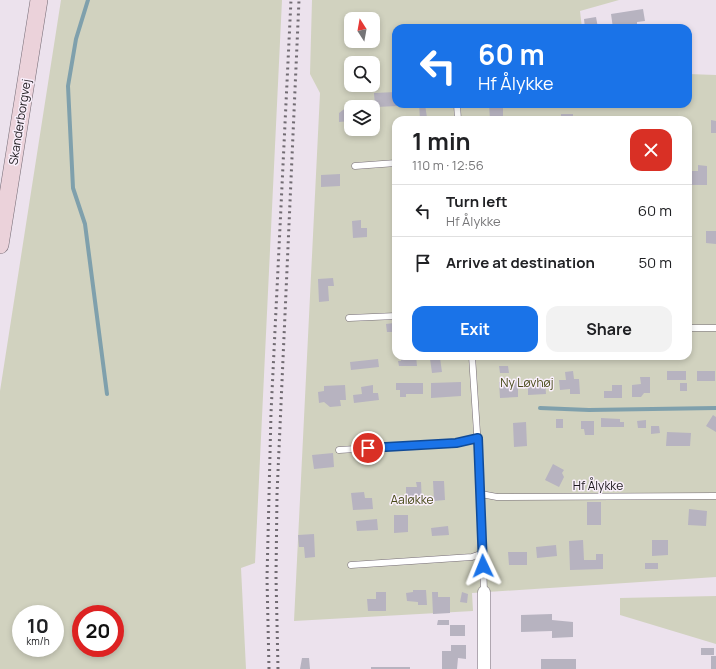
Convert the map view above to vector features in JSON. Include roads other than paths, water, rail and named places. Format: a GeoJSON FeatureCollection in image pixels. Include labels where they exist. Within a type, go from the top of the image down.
{"type":"FeatureCollection","features":[{"type":"Feature","properties":{"kind":"main road","name":"Skanderborgvej"},"geometry":{"type":"LineString","coordinates":[[0,245],[39,0]]}},
{"type":"Feature","properties":{"kind":"street"},"geometry":{"type":"LineString","coordinates":[[484,592],[484,669]]}},
{"type":"Feature","properties":{"kind":"lane"},"geometry":{"type":"LineString","coordinates":[[355,166],[392,164]]}},
{"type":"Feature","properties":{"kind":"lane"},"geometry":{"type":"LineString","coordinates":[[349,318],[392,316]]}},
{"type":"Feature","properties":{"kind":"lane"},"geometry":{"type":"LineString","coordinates":[[692,328],[716,328]]}},
{"type":"Feature","properties":{"kind":"lane"},"geometry":{"type":"LineString","coordinates":[[472,360],[481,494],[484,592]]}},
{"type":"Feature","properties":{"kind":"lane"},"geometry":{"type":"LineString","coordinates":[[339,450],[456,443],[478,438]]}},
{"type":"Feature","properties":{"kind":"lane","name":"Hf Ålykke"},"geometry":{"type":"LineString","coordinates":[[481,494],[497,497],[716,496]]}},
{"type":"Feature","properties":{"kind":"lane"},"geometry":{"type":"LineString","coordinates":[[350,565],[472,557],[482,553]]}},
{"type":"Feature","properties":{"kind":"waterway"},"geometry":{"type":"LineString","coordinates":[[88,0],[76,39],[68,86],[73,188],[85,224],[107,394]]}},
{"type":"Feature","properties":{"kind":"waterway"},"geometry":{"type":"LineString","coordinates":[[540,408],[589,410],[716,408]]}},
{"type":"Feature","properties":{"kind":"railway"},"geometry":{"type":"LineString","coordinates":[[269,669],[267,578],[271,413],[291,0]]}},
{"type":"Feature","properties":{"kind":"railway"},"geometry":{"type":"LineString","coordinates":[[278,669],[276,577],[277,494],[299,0]]}},
{"type":"Feature","properties":{"kind":"park label","name":"Ny Løvhøj"},"geometry":{"type":"Point","coordinates":[527,383]}},
{"type":"Feature","properties":{"kind":"park label","name":"Aaløkke"},"geometry":{"type":"Point","coordinates":[412,500]}}]}
